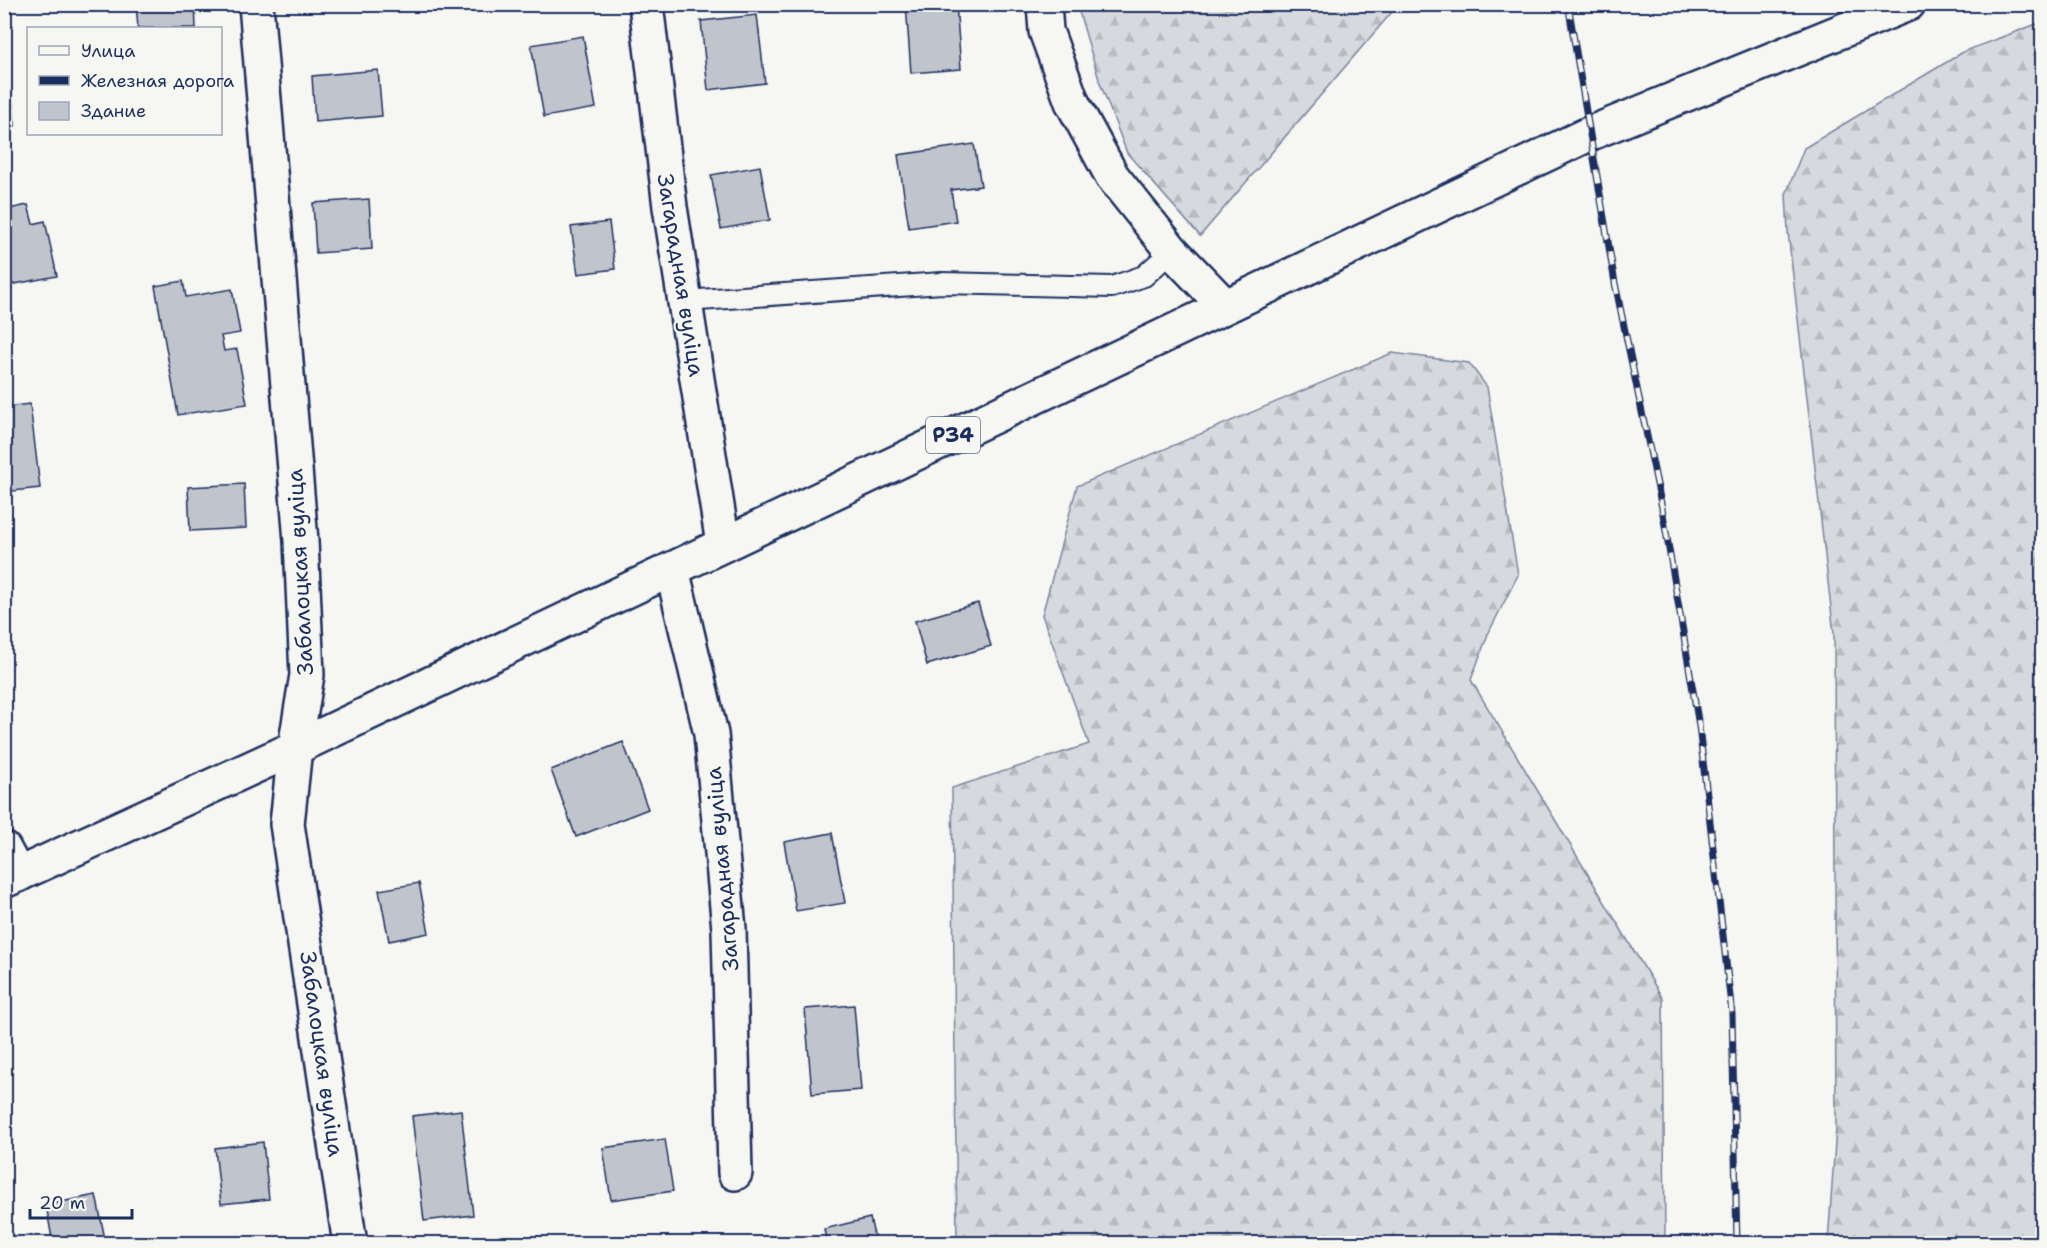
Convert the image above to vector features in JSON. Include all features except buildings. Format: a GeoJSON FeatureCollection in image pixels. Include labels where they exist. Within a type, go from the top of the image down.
{"type":"FeatureCollection","features":[{"type":"Feature","properties":{"kind":"street","name":"Забалоцкая вуліца"},"geometry":{"type":"LineString","coordinates":[[256,4],[302,563],[307,675],[295,748],[287,824],[350,1244]]}},
{"type":"Feature","properties":{"kind":"street","name":"Загарадная вуліца"},"geometry":{"type":"LineString","coordinates":[[646,4],[670,207],[723,544]]}},
{"type":"Feature","properties":{"kind":"street"},"geometry":{"type":"LineString","coordinates":[[1044,4],[1046,31],[1072,102],[1112,176],[1172,251],[1225,306]]}},
{"type":"Feature","properties":{"kind":"street","name":"Р34"},"geometry":{"type":"LineString","coordinates":[[9,869],[295,748],[1591,133],[1908,4]]}},
{"type":"Feature","properties":{"kind":"street","name":"Загарадная вуліца"},"geometry":{"type":"LineString","coordinates":[[672,568],[712,745],[729,929],[735,1173]]}},
{"type":"Feature","properties":{"kind":"lane"},"geometry":{"type":"LineString","coordinates":[[685,301],[942,283],[1112,287],[1144,276],[1172,251]]}},
{"type":"Feature","properties":{"kind":"green space"},"geometry":{"type":"Polygon","coordinates":[[[1077,4],[1398,5],[1200,236],[1127,153],[1100,83],[1077,4]]]}},
{"type":"Feature","properties":{"kind":"green space"},"geometry":{"type":"Polygon","coordinates":[[[2042,22],[2042,1243],[1828,1243],[1836,1128],[1834,634],[1788,232],[1786,194],[1804,148],[1965,51],[2042,22]]]}},
{"type":"Feature","properties":{"kind":"green space"},"geometry":{"type":"Polygon","coordinates":[[[1392,353],[1469,363],[1487,387],[1518,575],[1488,634],[1471,680],[1663,999],[1665,1243],[957,1243],[952,788],[1089,744],[1042,615],[1077,486],[1392,353]]]}},
{"type":"Feature","properties":{"kind":"railway"},"geometry":{"type":"LineString","coordinates":[[1568,4],[1615,283],[1662,508],[1699,726],[1732,1014],[1737,1244]]}}]}
